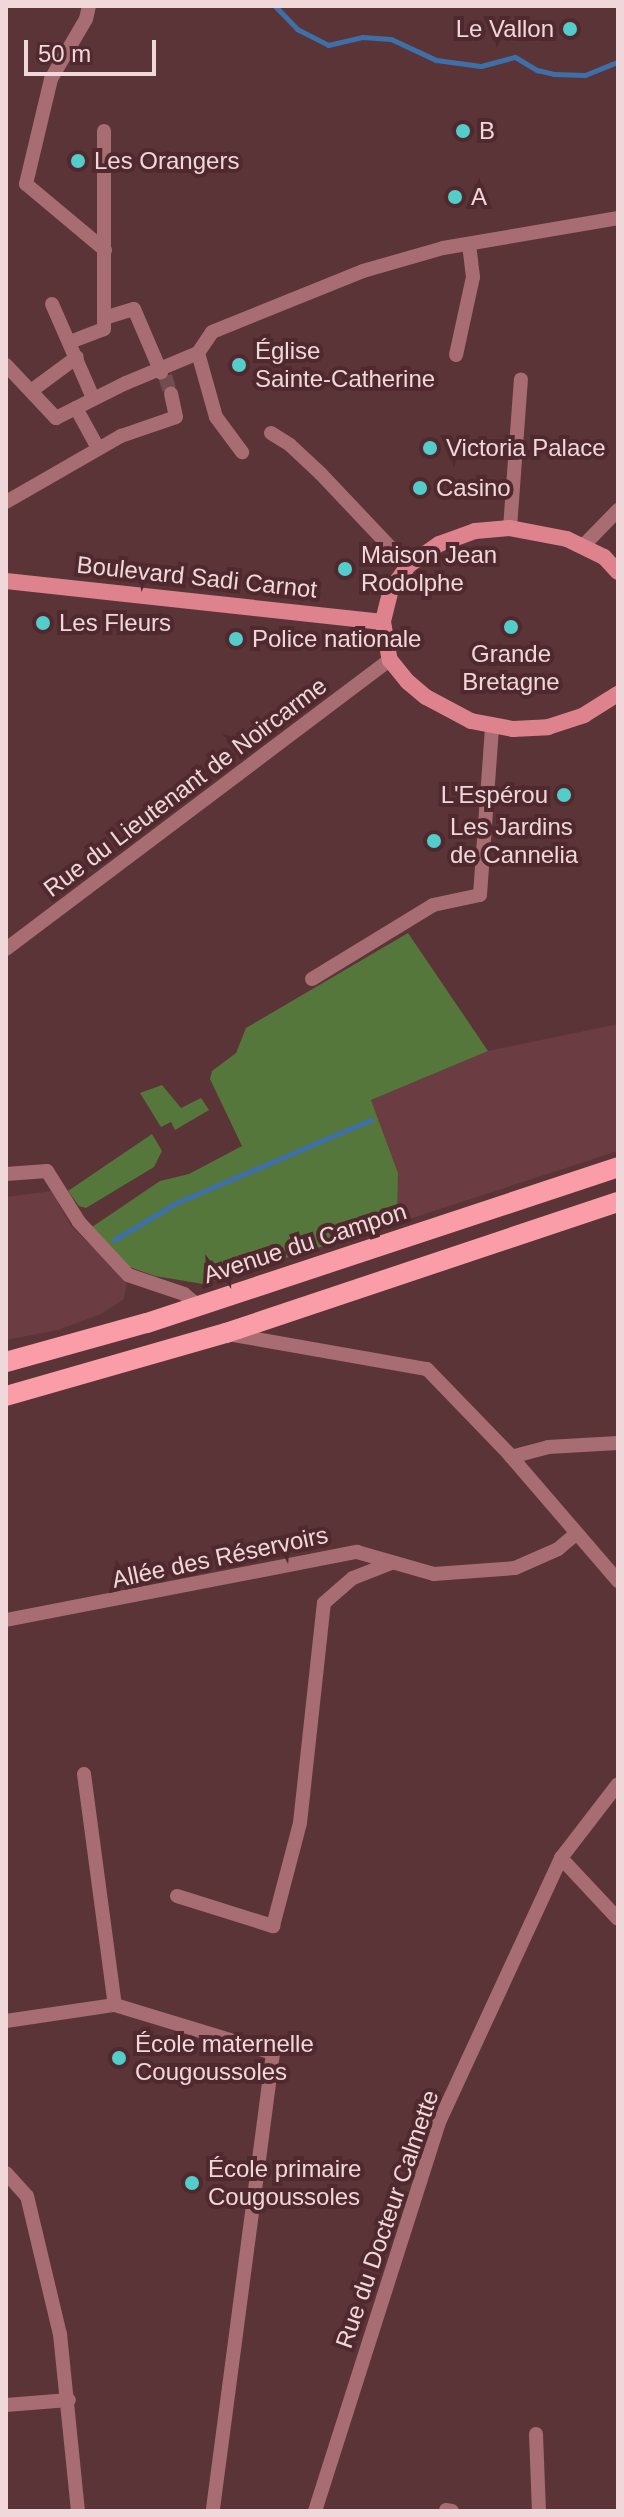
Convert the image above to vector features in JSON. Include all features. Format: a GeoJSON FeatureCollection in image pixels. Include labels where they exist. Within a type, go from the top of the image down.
{"type":"FeatureCollection","features":[{"type":"Feature","properties":{"kind":"main road"},"geometry":{"type":"LineString","coordinates":[[618,572],[584,545],[548,534],[510,528],[457,536],[422,553],[408,566],[391,589],[383,622],[390,660],[426,697],[450,712],[492,727],[528,728],[563,723],[584,715],[618,694]]}},
{"type":"Feature","properties":{"kind":"main road","name":"Boulevard Sadi Carnot"},"geometry":{"type":"LineString","coordinates":[[6,581],[383,622]]}},
{"type":"Feature","properties":{"kind":"main road","name":"Avenue du Campon"},"geometry":{"type":"LineString","coordinates":[[6,1362],[59,1349],[618,1167]]}},
{"type":"Feature","properties":{"kind":"main road"},"geometry":{"type":"LineString","coordinates":[[6,1396],[226,1333],[618,1202]]}},
{"type":"Feature","properties":{"kind":"street"},"geometry":{"type":"LineString","coordinates":[[89,6],[86,19],[51,79],[26,184],[105,250]]}},
{"type":"Feature","properties":{"kind":"street"},"geometry":{"type":"LineString","coordinates":[[70,342],[104,329],[104,131]]}},
{"type":"Feature","properties":{"kind":"street"},"geometry":{"type":"LineString","coordinates":[[6,365],[56,418],[93,398],[163,372],[198,353],[212,332],[363,271],[469,244],[618,218]]}},
{"type":"Feature","properties":{"kind":"street"},"geometry":{"type":"LineString","coordinates":[[456,355],[473,277],[469,244]]}},
{"type":"Feature","properties":{"kind":"street"},"geometry":{"type":"LineString","coordinates":[[52,304],[93,398]]}},
{"type":"Feature","properties":{"kind":"street"},"geometry":{"type":"LineString","coordinates":[[104,318],[134,309],[163,372]]}},
{"type":"Feature","properties":{"kind":"street"},"geometry":{"type":"LineString","coordinates":[[198,353],[216,417],[242,452]]}},
{"type":"Feature","properties":{"kind":"street"},"geometry":{"type":"LineString","coordinates":[[31,391],[77,357]]}},
{"type":"Feature","properties":{"kind":"street"},"geometry":{"type":"LineString","coordinates":[[510,528],[521,379]]}},
{"type":"Feature","properties":{"kind":"street"},"geometry":{"type":"LineString","coordinates":[[6,502],[121,436],[176,417],[171,394]]}},
{"type":"Feature","properties":{"kind":"street"},"geometry":{"type":"LineString","coordinates":[[76,408],[98,448]]}},
{"type":"Feature","properties":{"kind":"street"},"geometry":{"type":"LineString","coordinates":[[271,433],[290,445],[408,566]]}},
{"type":"Feature","properties":{"kind":"street"},"geometry":{"type":"LineString","coordinates":[[584,545],[618,510]]}},
{"type":"Feature","properties":{"kind":"street","name":"Rue du Lieutenant de Noircarme"},"geometry":{"type":"LineString","coordinates":[[6,949],[390,660]]}},
{"type":"Feature","properties":{"kind":"street"},"geometry":{"type":"LineString","coordinates":[[312,979],[433,905],[480,895],[492,727]]}},
{"type":"Feature","properties":{"kind":"street"},"geometry":{"type":"LineString","coordinates":[[6,1174],[47,1171],[79,1222],[128,1275],[184,1294],[197,1305]]}},
{"type":"Feature","properties":{"kind":"street"},"geometry":{"type":"LineString","coordinates":[[288,1313],[285,1333],[305,1345]]}},
{"type":"Feature","properties":{"kind":"street"},"geometry":{"type":"LineString","coordinates":[[226,1333],[427,1369],[511,1457],[618,1581]]}},
{"type":"Feature","properties":{"kind":"street"},"geometry":{"type":"LineString","coordinates":[[511,1457],[548,1447],[618,1443]]}},
{"type":"Feature","properties":{"kind":"street","name":"Allée des Réservoirs"},"geometry":{"type":"LineString","coordinates":[[6,1620],[357,1552],[434,1574],[515,1568],[558,1549],[576,1534]]}},
{"type":"Feature","properties":{"kind":"street"},"geometry":{"type":"LineString","coordinates":[[177,1896],[273,1926],[300,1823],[324,1603],[353,1578],[391,1563]]}},
{"type":"Feature","properties":{"kind":"street"},"geometry":{"type":"LineString","coordinates":[[84,1774],[115,2005]]}},
{"type":"Feature","properties":{"kind":"street","name":"Rue du Docteur Calmette"},"geometry":{"type":"LineString","coordinates":[[315,2511],[440,2120],[561,1858],[618,1784]]}},
{"type":"Feature","properties":{"kind":"street"},"geometry":{"type":"LineString","coordinates":[[561,1858],[618,1919]]}},
{"type":"Feature","properties":{"kind":"street"},"geometry":{"type":"LineString","coordinates":[[6,2021],[115,2005],[273,2053],[213,2511]]}},
{"type":"Feature","properties":{"kind":"street"},"geometry":{"type":"LineString","coordinates":[[6,2173],[27,2196],[60,2334],[78,2511]]}},
{"type":"Feature","properties":{"kind":"street"},"geometry":{"type":"LineString","coordinates":[[6,2405],[69,2400]]}},
{"type":"Feature","properties":{"kind":"street"},"geometry":{"type":"LineString","coordinates":[[536,2434],[539,2511]]}},
{"type":"Feature","properties":{"kind":"street"},"geometry":{"type":"LineString","coordinates":[[446,2510],[452,2511]]}},
{"type":"Feature","properties":{"kind":"shaded area"},"geometry":{"type":"Polygon","coordinates":[[[618,1024],[618,1151],[397,1223],[398,1173],[371,1100],[488,1051],[618,1024]]]}},
{"type":"Feature","properties":{"kind":"shaded area"},"geometry":{"type":"Polygon","coordinates":[[[52,1191],[71,1226],[127,1280],[124,1299],[101,1314],[58,1330],[6,1340],[6,1197],[52,1191]]]}},
{"type":"Feature","properties":{"kind":"green space"},"geometry":{"type":"Polygon","coordinates":[[[408,933],[488,1051],[371,1100],[398,1173],[397,1223],[203,1284],[155,1276],[127,1266],[92,1227],[160,1181],[189,1174],[242,1146],[210,1079],[212,1071],[236,1053],[246,1028],[408,933]]]}},
{"type":"Feature","properties":{"kind":"green space"},"geometry":{"type":"Polygon","coordinates":[[[162,1085],[181,1108],[201,1098],[209,1110],[175,1130],[171,1122],[161,1127],[140,1093],[162,1085]]]}},
{"type":"Feature","properties":{"kind":"green space"},"geometry":{"type":"Polygon","coordinates":[[[152,1134],[162,1151],[154,1167],[86,1208],[79,1206],[68,1191],[152,1134]]]}},
{"type":"Feature","properties":{"kind":"waterway"},"geometry":{"type":"LineString","coordinates":[[275,6],[297,29],[328,45],[362,37],[391,39],[436,60],[481,66],[515,57],[537,70],[554,74],[585,75],[618,62]]}},
{"type":"Feature","properties":{"kind":"waterway"},"geometry":{"type":"LineString","coordinates":[[114,1240],[176,1203],[371,1120]]}},
{"type":"Feature","properties":{"kind":"tunnel"},"geometry":{"type":"LineString","coordinates":[[165,376],[171,394]]}},
{"type":"Feature","properties":{"kind":"place","name":"Le Vallon"},"geometry":{"type":"Point","coordinates":[570,29]}},
{"type":"Feature","properties":{"kind":"place","name":"B"},"geometry":{"type":"Point","coordinates":[463,131]}},
{"type":"Feature","properties":{"kind":"place","name":"Les Orangers"},"geometry":{"type":"Point","coordinates":[78,161]}},
{"type":"Feature","properties":{"kind":"place","name":"A"},"geometry":{"type":"Point","coordinates":[455,197]}},
{"type":"Feature","properties":{"kind":"place","name":"Église Sainte-Catherine"},"geometry":{"type":"Point","coordinates":[239,365]}},
{"type":"Feature","properties":{"kind":"place","name":"Victoria Palace"},"geometry":{"type":"Point","coordinates":[430,448]}},
{"type":"Feature","properties":{"kind":"place","name":"Casino"},"geometry":{"type":"Point","coordinates":[420,488]}},
{"type":"Feature","properties":{"kind":"place","name":"Maison Jean Rodolphe"},"geometry":{"type":"Point","coordinates":[345,569]}},
{"type":"Feature","properties":{"kind":"place","name":"Les Fleurs"},"geometry":{"type":"Point","coordinates":[43,623]}},
{"type":"Feature","properties":{"kind":"place","name":"Grande Bretagne"},"geometry":{"type":"Point","coordinates":[511,627]}},
{"type":"Feature","properties":{"kind":"place","name":"Police nationale"},"geometry":{"type":"Point","coordinates":[236,639]}},
{"type":"Feature","properties":{"kind":"place","name":"L'Espérou"},"geometry":{"type":"Point","coordinates":[564,795]}},
{"type":"Feature","properties":{"kind":"place","name":"Les Jardins de Cannelia"},"geometry":{"type":"Point","coordinates":[434,841]}},
{"type":"Feature","properties":{"kind":"place","name":"École maternelle Cougoussoles"},"geometry":{"type":"Point","coordinates":[119,2058]}},
{"type":"Feature","properties":{"kind":"place","name":"École primaire Cougoussoles"},"geometry":{"type":"Point","coordinates":[192,2183]}}]}
